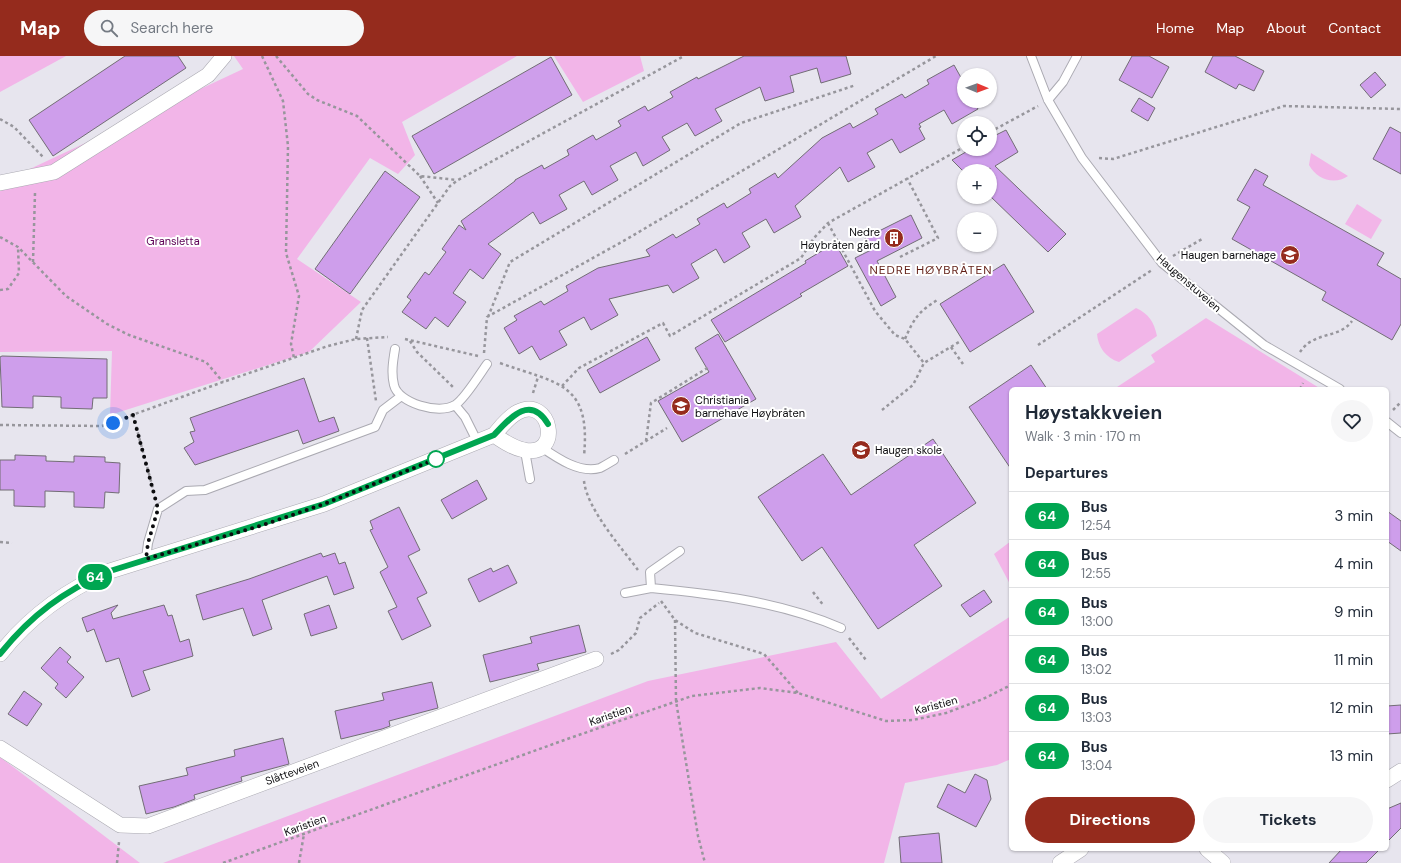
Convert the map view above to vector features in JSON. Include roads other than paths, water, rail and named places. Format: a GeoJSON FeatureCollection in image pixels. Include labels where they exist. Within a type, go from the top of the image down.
{"type":"FeatureCollection","features":[{"type":"Feature","properties":{"kind":"street"},"geometry":{"type":"LineString","coordinates":[[0,183],[54,172],[208,75],[224,56]]}},
{"type":"Feature","properties":{"kind":"street"},"geometry":{"type":"LineString","coordinates":[[0,654],[25,626],[55,600],[91,579],[146,559],[260,526],[324,504],[396,476],[477,440],[494,435],[519,411],[527,409],[536,411],[543,416],[548,424],[549,433],[547,441],[541,448],[525,451],[494,435]]}},
{"type":"Feature","properties":{"kind":"street","name":"Slåtteveien"},"geometry":{"type":"LineString","coordinates":[[0,748],[120,826],[148,826],[596,659]]}},
{"type":"Feature","properties":{"kind":"street"},"geometry":{"type":"LineString","coordinates":[[1389,779],[1401,771]]}},
{"type":"Feature","properties":{"kind":"street"},"geometry":{"type":"LineString","coordinates":[[1060,863],[1078,851]]}},
{"type":"Feature","properties":{"kind":"street"},"geometry":{"type":"LineString","coordinates":[[1209,851],[1223,863]]}},
{"type":"Feature","properties":{"kind":"lane","name":"Haugenstuveien"},"geometry":{"type":"LineString","coordinates":[[1031,56],[1048,100],[1082,158],[1162,263],[1264,345],[1336,387]]}},
{"type":"Feature","properties":{"kind":"lane"},"geometry":{"type":"LineString","coordinates":[[1048,100],[1063,82],[1077,56]]}},
{"type":"Feature","properties":{"kind":"lane"},"geometry":{"type":"LineString","coordinates":[[395,349],[392,365],[394,386],[400,397],[424,407],[443,408],[455,405],[487,364]]}},
{"type":"Feature","properties":{"kind":"lane"},"geometry":{"type":"LineString","coordinates":[[146,559],[148,543],[158,509],[186,491],[205,490],[374,427],[383,410],[400,397]]}},
{"type":"Feature","properties":{"kind":"lane"},"geometry":{"type":"LineString","coordinates":[[455,405],[465,417],[477,440]]}},
{"type":"Feature","properties":{"kind":"lane"},"geometry":{"type":"LineString","coordinates":[[1389,424],[1401,433]]}},
{"type":"Feature","properties":{"kind":"lane"},"geometry":{"type":"LineString","coordinates":[[541,448],[561,460],[583,468],[598,468],[614,460]]}},
{"type":"Feature","properties":{"kind":"lane"},"geometry":{"type":"LineString","coordinates":[[525,451],[530,479]]}},
{"type":"Feature","properties":{"kind":"lane"},"geometry":{"type":"LineString","coordinates":[[651,588],[650,572],[680,551]]}},
{"type":"Feature","properties":{"kind":"lane"},"geometry":{"type":"LineString","coordinates":[[625,593],[651,588],[736,598],[814,616],[841,628]]}},
{"type":"Feature","properties":{"kind":"place","name":"Nedre Høybråten gård"},"geometry":{"type":"Point","coordinates":[894,238]}},
{"type":"Feature","properties":{"kind":"place","name":"Haugen barnehage"},"geometry":{"type":"Point","coordinates":[1290,255]}},
{"type":"Feature","properties":{"kind":"place","name":"Christiania barnehave Høybråten"},"geometry":{"type":"Point","coordinates":[681,406]}},
{"type":"Feature","properties":{"kind":"place","name":"Haugen skole"},"geometry":{"type":"Point","coordinates":[861,450]}},
{"type":"Feature","properties":{"kind":"district","name":"NEDRE HØYBRÅTEN"},"geometry":{"type":"Point","coordinates":[931,270]}},
{"type":"Feature","properties":{"kind":"park label","name":"Gransletta"},"geometry":{"type":"Point","coordinates":[173,241]}}]}
